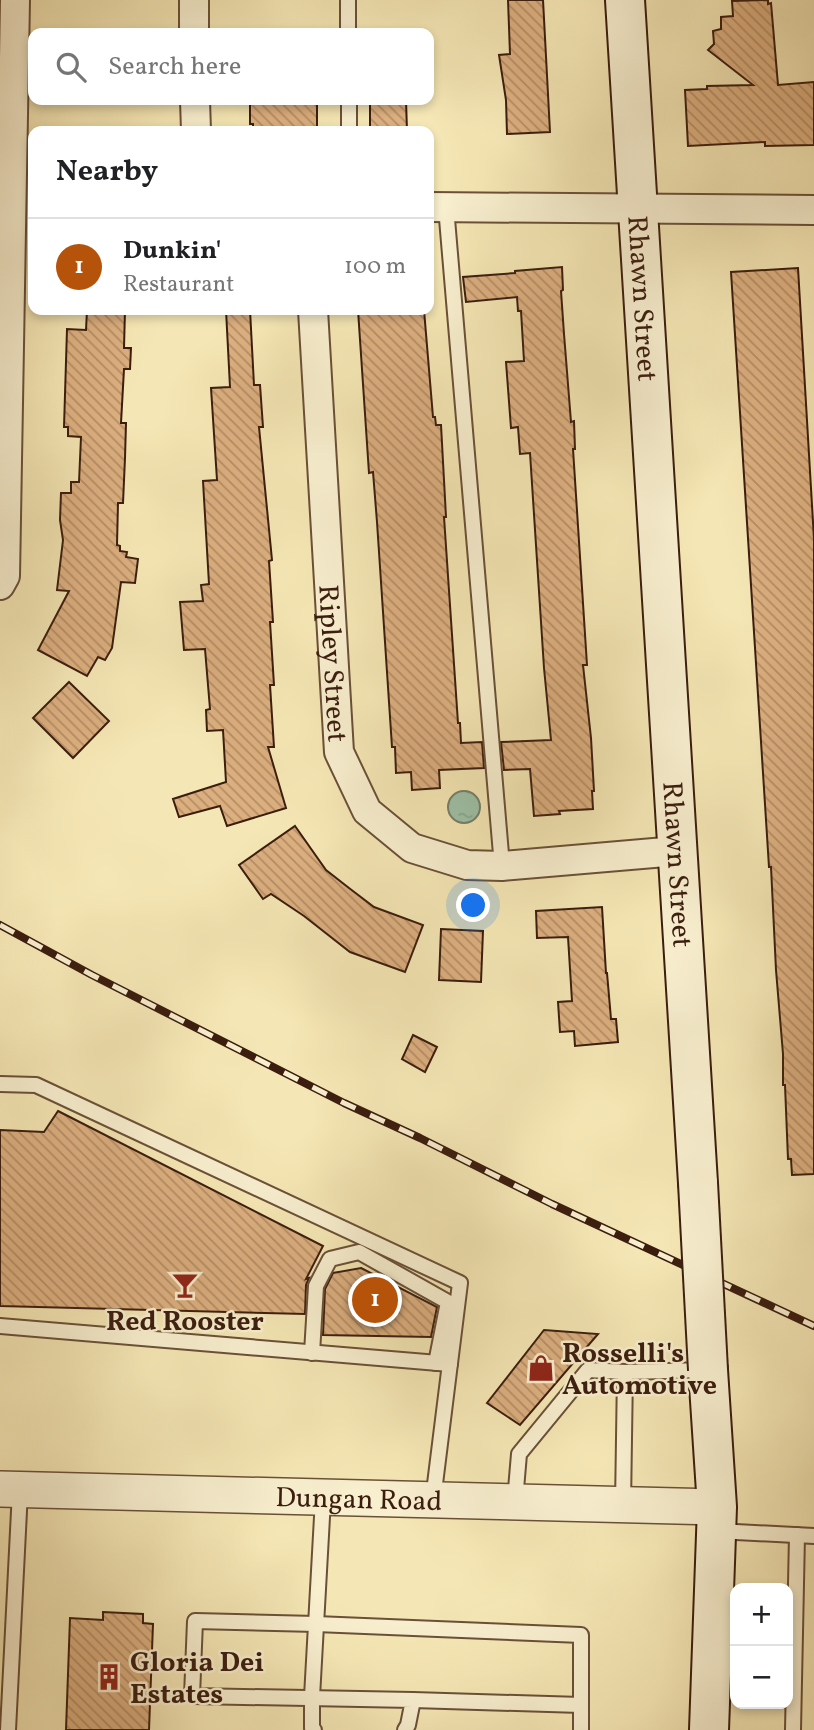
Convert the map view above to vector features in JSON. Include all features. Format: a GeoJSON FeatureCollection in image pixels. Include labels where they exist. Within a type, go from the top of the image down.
{"type":"FeatureCollection","features":[{"type":"Feature","properties":{"kind":"main road","name":"Rhawn Street"},"geometry":{"type":"LineString","coordinates":[[625,0],[698,1182],[716,1519],[709,1730]]}},
{"type":"Feature","properties":{"kind":"street"},"geometry":{"type":"LineString","coordinates":[[0,585],[5,576],[15,212],[15,0]]}},
{"type":"Feature","properties":{"kind":"street"},"geometry":{"type":"LineString","coordinates":[[194,0],[194,28]]}},
{"type":"Feature","properties":{"kind":"street"},"geometry":{"type":"LineString","coordinates":[[195,105],[196,126]]}},
{"type":"Feature","properties":{"kind":"street"},"geometry":{"type":"LineString","coordinates":[[437,207],[814,210]]}},
{"type":"Feature","properties":{"kind":"street","name":"Ripley Street"},"geometry":{"type":"LineString","coordinates":[[313,315],[339,752],[367,811],[412,848],[467,865],[502,866],[677,850]]}},
{"type":"Feature","properties":{"kind":"street","name":"Dungan Road"},"geometry":{"type":"LineString","coordinates":[[10,1489],[623,1505],[716,1519]]}},
{"type":"Feature","properties":{"kind":"lane"},"geometry":{"type":"LineString","coordinates":[[348,0],[348,28]]}},
{"type":"Feature","properties":{"kind":"lane"},"geometry":{"type":"LineString","coordinates":[[349,105],[349,126]]}},
{"type":"Feature","properties":{"kind":"lane"},"geometry":{"type":"LineString","coordinates":[[437,207],[502,866]]}},
{"type":"Feature","properties":{"kind":"lane"},"geometry":{"type":"LineString","coordinates":[[0,1084],[36,1085],[460,1283],[443,1363]]}},
{"type":"Feature","properties":{"kind":"lane"},"geometry":{"type":"LineString","coordinates":[[312,1353],[316,1286],[330,1259],[359,1252],[448,1302],[433,1500]]}},
{"type":"Feature","properties":{"kind":"lane"},"geometry":{"type":"LineString","coordinates":[[0,1326],[443,1363]]}},
{"type":"Feature","properties":{"kind":"lane"},"geometry":{"type":"LineString","coordinates":[[515,1502],[519,1454],[588,1370],[708,1370]]}},
{"type":"Feature","properties":{"kind":"lane"},"geometry":{"type":"LineString","coordinates":[[623,1505],[625,1371]]}},
{"type":"Feature","properties":{"kind":"lane"},"geometry":{"type":"LineString","coordinates":[[8,1730],[10,1489]]}},
{"type":"Feature","properties":{"kind":"lane"},"geometry":{"type":"LineString","coordinates":[[314,1730],[313,1697],[323,1497]]}},
{"type":"Feature","properties":{"kind":"lane"},"geometry":{"type":"LineString","coordinates":[[716,1519],[814,1536]]}},
{"type":"Feature","properties":{"kind":"lane"},"geometry":{"type":"LineString","coordinates":[[793,1730],[797,1535]]}},
{"type":"Feature","properties":{"kind":"lane"},"geometry":{"type":"LineString","coordinates":[[581,1705],[192,1696],[195,1621],[581,1635],[581,1705],[581,1730]]}},
{"type":"Feature","properties":{"kind":"lane"},"geometry":{"type":"LineString","coordinates":[[405,1730],[413,1700]]}},
{"type":"Feature","properties":{"kind":"water"},"geometry":{"type":"Polygon","coordinates":[[[464,791],[475,796],[480,807],[475,818],[464,823],[453,818],[448,807],[453,796],[464,791]]]}},
{"type":"Feature","properties":{"kind":"building"},"geometry":{"type":"Polygon","coordinates":[[[508,0],[543,0],[550,132],[507,134],[506,100],[499,55],[510,54],[508,0]]]}},
{"type":"Feature","properties":{"kind":"building"},"geometry":{"type":"Polygon","coordinates":[[[768,0],[768,4],[771,3],[778,85],[814,82],[814,145],[765,146],[765,142],[688,146],[685,90],[707,89],[707,86],[753,85],[708,50],[714,44],[713,31],[721,29],[721,17],[733,16],[732,1],[768,0]]]}},
{"type":"Feature","properties":{"kind":"building"},"geometry":{"type":"Polygon","coordinates":[[[250,105],[317,105],[317,126],[250,124],[250,105]]]}},
{"type":"Feature","properties":{"kind":"building"},"geometry":{"type":"Polygon","coordinates":[[[370,105],[406,105],[407,126],[370,126],[370,105]]]}},
{"type":"Feature","properties":{"kind":"building"},"geometry":{"type":"Polygon","coordinates":[[[562,267],[561,291],[571,422],[574,421],[573,449],[587,665],[583,665],[594,791],[593,809],[534,816],[530,769],[504,770],[501,742],[551,740],[530,453],[520,454],[518,427],[511,428],[506,362],[524,361],[521,311],[518,311],[517,297],[466,302],[463,277],[562,267]]]}},
{"type":"Feature","properties":{"kind":"building"},"geometry":{"type":"Polygon","coordinates":[[[798,268],[814,539],[814,1174],[792,1175],[791,1159],[788,1159],[783,1085],[731,272],[798,268]]]}},
{"type":"Feature","properties":{"kind":"building"},"geometry":{"type":"Polygon","coordinates":[[[87,315],[125,315],[124,348],[131,348],[130,369],[124,369],[121,423],[126,423],[125,458],[123,503],[118,503],[117,545],[120,546],[120,551],[127,552],[126,557],[138,559],[135,583],[121,582],[112,648],[105,660],[98,657],[87,676],[38,650],[69,591],[57,590],[63,540],[60,520],[61,493],[71,493],[71,482],[79,482],[81,437],[68,436],[68,427],[64,427],[67,329],[86,330],[87,315]]]}},
{"type":"Feature","properties":{"kind":"building"},"geometry":{"type":"Polygon","coordinates":[[[226,315],[250,315],[254,385],[260,385],[263,427],[259,427],[272,560],[269,561],[274,685],[270,685],[274,747],[268,747],[286,808],[227,826],[220,806],[179,817],[173,799],[226,782],[223,730],[207,731],[206,710],[210,709],[205,649],[184,650],[180,602],[203,601],[201,585],[209,584],[203,481],[217,480],[211,388],[230,387],[226,315]]]}},
{"type":"Feature","properties":{"kind":"building"},"geometry":{"type":"Polygon","coordinates":[[[358,315],[424,315],[433,417],[436,425],[441,425],[444,517],[458,723],[461,743],[482,742],[484,768],[439,770],[440,788],[412,790],[411,772],[396,773],[373,472],[369,473],[358,315]]]}},
{"type":"Feature","properties":{"kind":"building"},"geometry":{"type":"Polygon","coordinates":[[[69,682],[109,721],[73,758],[33,718],[69,682]]]}},
{"type":"Feature","properties":{"kind":"building"},"geometry":{"type":"Polygon","coordinates":[[[295,826],[326,870],[349,888],[374,907],[423,925],[405,972],[350,952],[271,894],[263,899],[239,865],[295,826]]]}},
{"type":"Feature","properties":{"kind":"building"},"geometry":{"type":"Polygon","coordinates":[[[602,907],[611,1019],[616,1019],[618,1042],[575,1046],[574,1031],[560,1032],[558,1002],[572,1001],[568,937],[537,938],[536,911],[602,907]]]}},
{"type":"Feature","properties":{"kind":"building"},"geometry":{"type":"Polygon","coordinates":[[[441,929],[483,931],[481,982],[439,980],[441,929]]]}},
{"type":"Feature","properties":{"kind":"building"},"geometry":{"type":"Polygon","coordinates":[[[413,1035],[437,1047],[425,1072],[402,1059],[413,1035]]]}},
{"type":"Feature","properties":{"kind":"building"},"geometry":{"type":"Polygon","coordinates":[[[58,1111],[323,1246],[306,1279],[309,1278],[306,1285],[305,1314],[0,1306],[0,1130],[44,1132],[58,1111]]]}},
{"type":"Feature","properties":{"kind":"building"},"geometry":{"type":"Polygon","coordinates":[[[361,1268],[437,1307],[431,1337],[323,1335],[325,1289],[333,1273],[361,1268]]]}},
{"type":"Feature","properties":{"kind":"building","name":"Rosselli's Automotive"},"geometry":{"type":"Polygon","coordinates":[[[544,1330],[598,1334],[520,1425],[487,1403],[544,1330]]]}},
{"type":"Feature","properties":{"kind":"building","name":"Gloria Dei Estates"},"geometry":{"type":"Polygon","coordinates":[[[103,1612],[143,1614],[143,1623],[153,1624],[149,1730],[66,1730],[70,1618],[103,1620],[103,1612]]]}},
{"type":"Feature","properties":{"kind":"railway"},"geometry":{"type":"LineString","coordinates":[[0,925],[92,975],[344,1103],[814,1326]]}},
{"type":"Feature","properties":{"kind":"place","name":"Red Rooster"},"geometry":{"type":"Point","coordinates":[185,1285]}},
{"type":"Feature","properties":{"kind":"place","name":"Dunkin'"},"geometry":{"type":"Point","coordinates":[375,1300]}},
{"type":"Feature","properties":{"kind":"place","name":"Rosselli's Automotive"},"geometry":{"type":"Point","coordinates":[541,1368]}},
{"type":"Feature","properties":{"kind":"place","name":"Gloria Dei Estates"},"geometry":{"type":"Point","coordinates":[109,1677]}}]}
